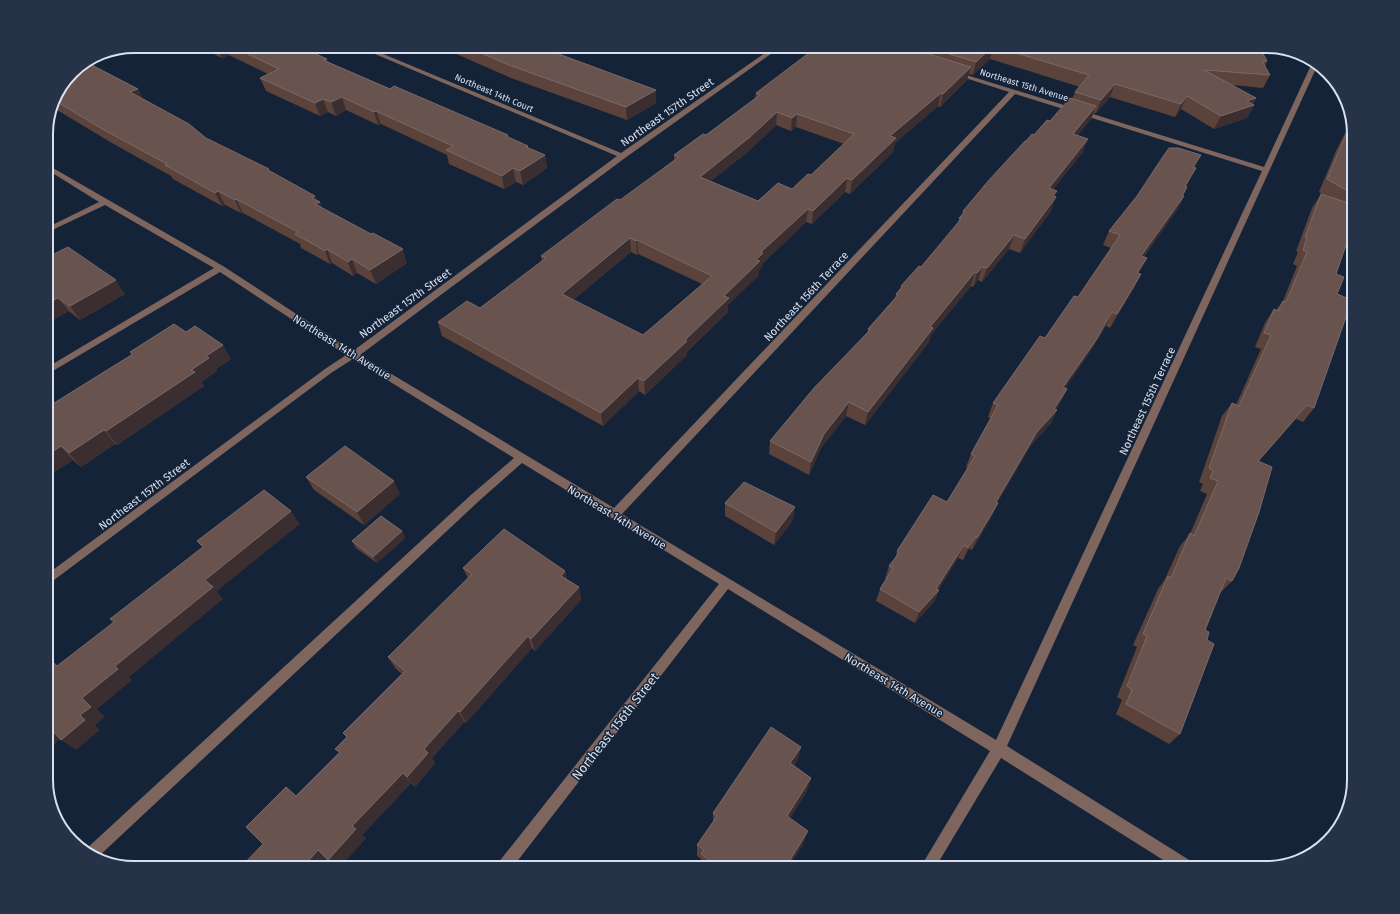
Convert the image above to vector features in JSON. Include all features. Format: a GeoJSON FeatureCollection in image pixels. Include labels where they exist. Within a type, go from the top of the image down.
{"type":"FeatureCollection","features":[{"type":"Feature","properties":{"kind":"street","name":"Northeast 14th Court"},"geometry":{"type":"LineString","coordinates":[[376,53],[622,156]]}},
{"type":"Feature","properties":{"kind":"street","name":"Northeast 157th Street"},"geometry":{"type":"LineString","coordinates":[[53,576],[328,371],[353,355],[622,156],[769,53]]}},
{"type":"Feature","properties":{"kind":"street","name":"Northeast 155th Terrace"},"geometry":{"type":"LineString","coordinates":[[931,861],[1000,749],[1313,69]]}},
{"type":"Feature","properties":{"kind":"street","name":"Northeast 15th Avenue"},"geometry":{"type":"LineString","coordinates":[[948,71],[1267,170]]}},
{"type":"Feature","properties":{"kind":"street","name":"Northeast 156th Terrace"},"geometry":{"type":"LineString","coordinates":[[614,515],[1014,91]]}},
{"type":"Feature","properties":{"kind":"street","name":"Northeast 14th Avenue"},"geometry":{"type":"LineString","coordinates":[[53,170],[104,202],[220,268],[353,355],[1000,749],[1178,861]]}},
{"type":"Feature","properties":{"kind":"street"},"geometry":{"type":"LineString","coordinates":[[53,228],[104,202]]}},
{"type":"Feature","properties":{"kind":"street"},"geometry":{"type":"LineString","coordinates":[[53,368],[220,268]]}},
{"type":"Feature","properties":{"kind":"street"},"geometry":{"type":"LineString","coordinates":[[95,851],[476,497],[521,458]]}},
{"type":"Feature","properties":{"kind":"street","name":"Northeast 156th Street"},"geometry":{"type":"LineString","coordinates":[[508,861],[726,583]]}},
{"type":"Feature","properties":{"kind":"building"},"geometry":{"type":"Polygon","coordinates":[[[246,53],[314,53],[327,59],[323,60],[390,89],[394,86],[508,135],[506,136],[545,155],[520,171],[513,168],[502,176],[446,150],[453,146],[342,97],[331,102],[323,99],[315,103],[260,78],[279,69],[246,53]]]}},
{"type":"Feature","properties":{"kind":"building"},"geometry":{"type":"Polygon","coordinates":[[[481,53],[556,53],[656,90],[626,107],[509,65],[481,53]]]}},
{"type":"Feature","properties":{"kind":"building"},"geometry":{"type":"Polygon","coordinates":[[[809,53],[925,53],[971,67],[943,94],[941,93],[890,136],[896,138],[852,180],[847,178],[813,211],[808,209],[761,252],[763,253],[756,260],[760,261],[724,296],[729,298],[685,340],[687,341],[644,381],[638,378],[601,413],[438,322],[467,301],[480,308],[546,258],[541,256],[617,199],[620,200],[679,157],[674,155],[703,134],[706,135],[760,95],[756,93],[809,53]],[[777,112],[750,137],[700,177],[758,201],[778,183],[792,189],[808,174],[811,175],[854,134],[797,114],[792,118],[777,112]],[[630,238],[562,294],[643,335],[712,276],[637,240],[636,241],[630,238]]]}},
{"type":"Feature","properties":{"kind":"building"},"geometry":{"type":"Polygon","coordinates":[[[946,53],[986,53],[976,62],[946,53]]]}},
{"type":"Feature","properties":{"kind":"building"},"geometry":{"type":"Polygon","coordinates":[[[1016,53],[1263,53],[1267,61],[1262,61],[1270,75],[1204,70],[1256,98],[1247,101],[1254,105],[1221,116],[1187,96],[1181,104],[1115,84],[1101,100],[1075,92],[1089,75],[1016,53]]]}},
{"type":"Feature","properties":{"kind":"building"},"geometry":{"type":"Polygon","coordinates":[[[92,65],[138,89],[130,92],[189,124],[207,139],[269,169],[268,170],[315,196],[312,198],[320,202],[315,204],[371,234],[373,233],[403,249],[370,270],[352,259],[348,262],[327,249],[325,251],[295,234],[298,232],[236,199],[235,200],[218,191],[215,193],[165,165],[167,164],[104,130],[59,103],[70,85],[81,73],[92,65]]]}},
{"type":"Feature","properties":{"kind":"building"},"geometry":{"type":"Polygon","coordinates":[[[1070,98],[1096,106],[1073,134],[1088,139],[1049,188],[1057,191],[1053,196],[1056,197],[1025,239],[1014,235],[987,268],[982,267],[977,273],[975,272],[930,327],[933,328],[868,412],[849,402],[824,434],[811,462],[770,441],[814,388],[870,330],[868,329],[898,295],[896,294],[902,287],[901,286],[919,266],[921,267],[961,219],[959,218],[965,212],[963,211],[990,179],[1032,134],[1034,135],[1047,120],[1050,121],[1070,98]]]}},
{"type":"Feature","properties":{"kind":"building"},"geometry":{"type":"Polygon","coordinates":[[[1347,133],[1347,191],[1327,179],[1347,133]]]}},
{"type":"Feature","properties":{"kind":"building"},"geometry":{"type":"Polygon","coordinates":[[[1169,148],[1178,148],[1201,155],[1193,167],[1196,168],[1185,186],[1187,187],[1182,196],[1184,196],[1141,256],[1147,258],[1137,273],[1141,274],[1117,314],[1112,312],[1096,340],[1063,387],[1067,389],[1054,409],[1057,410],[1037,432],[977,538],[975,537],[968,548],[964,545],[936,589],[939,590],[919,612],[880,589],[893,568],[889,566],[899,553],[897,551],[933,495],[947,502],[975,456],[971,454],[998,405],[993,403],[1040,336],[1045,338],[1074,296],[1078,297],[1120,235],[1109,231],[1137,196],[1169,148]]]}},
{"type":"Feature","properties":{"kind":"building"},"geometry":{"type":"Polygon","coordinates":[[[1321,194],[1347,203],[1347,242],[1336,274],[1344,277],[1337,294],[1347,298],[1347,314],[1314,408],[1307,405],[1258,461],[1272,467],[1259,512],[1239,568],[1232,581],[1226,578],[1205,630],[1209,632],[1207,640],[1214,644],[1180,734],[1126,704],[1132,690],[1127,686],[1147,636],[1143,634],[1168,576],[1171,578],[1190,533],[1194,536],[1218,481],[1210,478],[1213,471],[1209,468],[1232,403],[1239,406],[1271,335],[1264,333],[1274,309],[1278,311],[1283,301],[1286,302],[1307,252],[1303,250],[1307,238],[1305,237],[1321,194]]]}},
{"type":"Feature","properties":{"kind":"building"},"geometry":{"type":"Polygon","coordinates":[[[68,247],[116,280],[70,306],[58,298],[53,300],[53,254],[68,247]]]}},
{"type":"Feature","properties":{"kind":"building"},"geometry":{"type":"Polygon","coordinates":[[[174,324],[186,332],[195,326],[223,345],[206,356],[209,358],[191,370],[195,372],[106,431],[104,430],[69,453],[61,446],[53,451],[53,404],[133,354],[130,352],[174,324]]]}},
{"type":"Feature","properties":{"kind":"building"},"geometry":{"type":"Polygon","coordinates":[[[345,446],[394,481],[357,512],[306,477],[345,446]]]}},
{"type":"Feature","properties":{"kind":"building"},"geometry":{"type":"Polygon","coordinates":[[[744,482],[795,507],[776,532],[725,503],[744,482]]]}},
{"type":"Feature","properties":{"kind":"building"},"geometry":{"type":"Polygon","coordinates":[[[264,490],[291,511],[205,580],[213,587],[115,666],[118,669],[82,698],[91,707],[80,715],[85,720],[61,740],[53,731],[53,664],[54,663],[57,666],[114,622],[110,619],[203,547],[197,541],[264,490]]]}},
{"type":"Feature","properties":{"kind":"building"},"geometry":{"type":"Polygon","coordinates":[[[381,516],[402,531],[373,557],[352,541],[381,516]]]}},
{"type":"Feature","properties":{"kind":"building"},"geometry":{"type":"Polygon","coordinates":[[[504,529],[565,571],[561,576],[579,587],[531,639],[528,636],[460,712],[458,711],[424,749],[428,753],[407,777],[403,773],[352,826],[356,829],[328,860],[318,850],[308,861],[247,861],[263,844],[246,827],[286,787],[296,796],[340,752],[335,749],[347,737],[343,733],[405,671],[388,657],[472,574],[463,568],[504,529]]]}},
{"type":"Feature","properties":{"kind":"building"},"geometry":{"type":"Polygon","coordinates":[[[771,727],[801,747],[790,763],[811,778],[787,816],[808,831],[789,861],[710,861],[701,854],[704,850],[697,845],[717,816],[713,813],[771,727]]]}}]}
